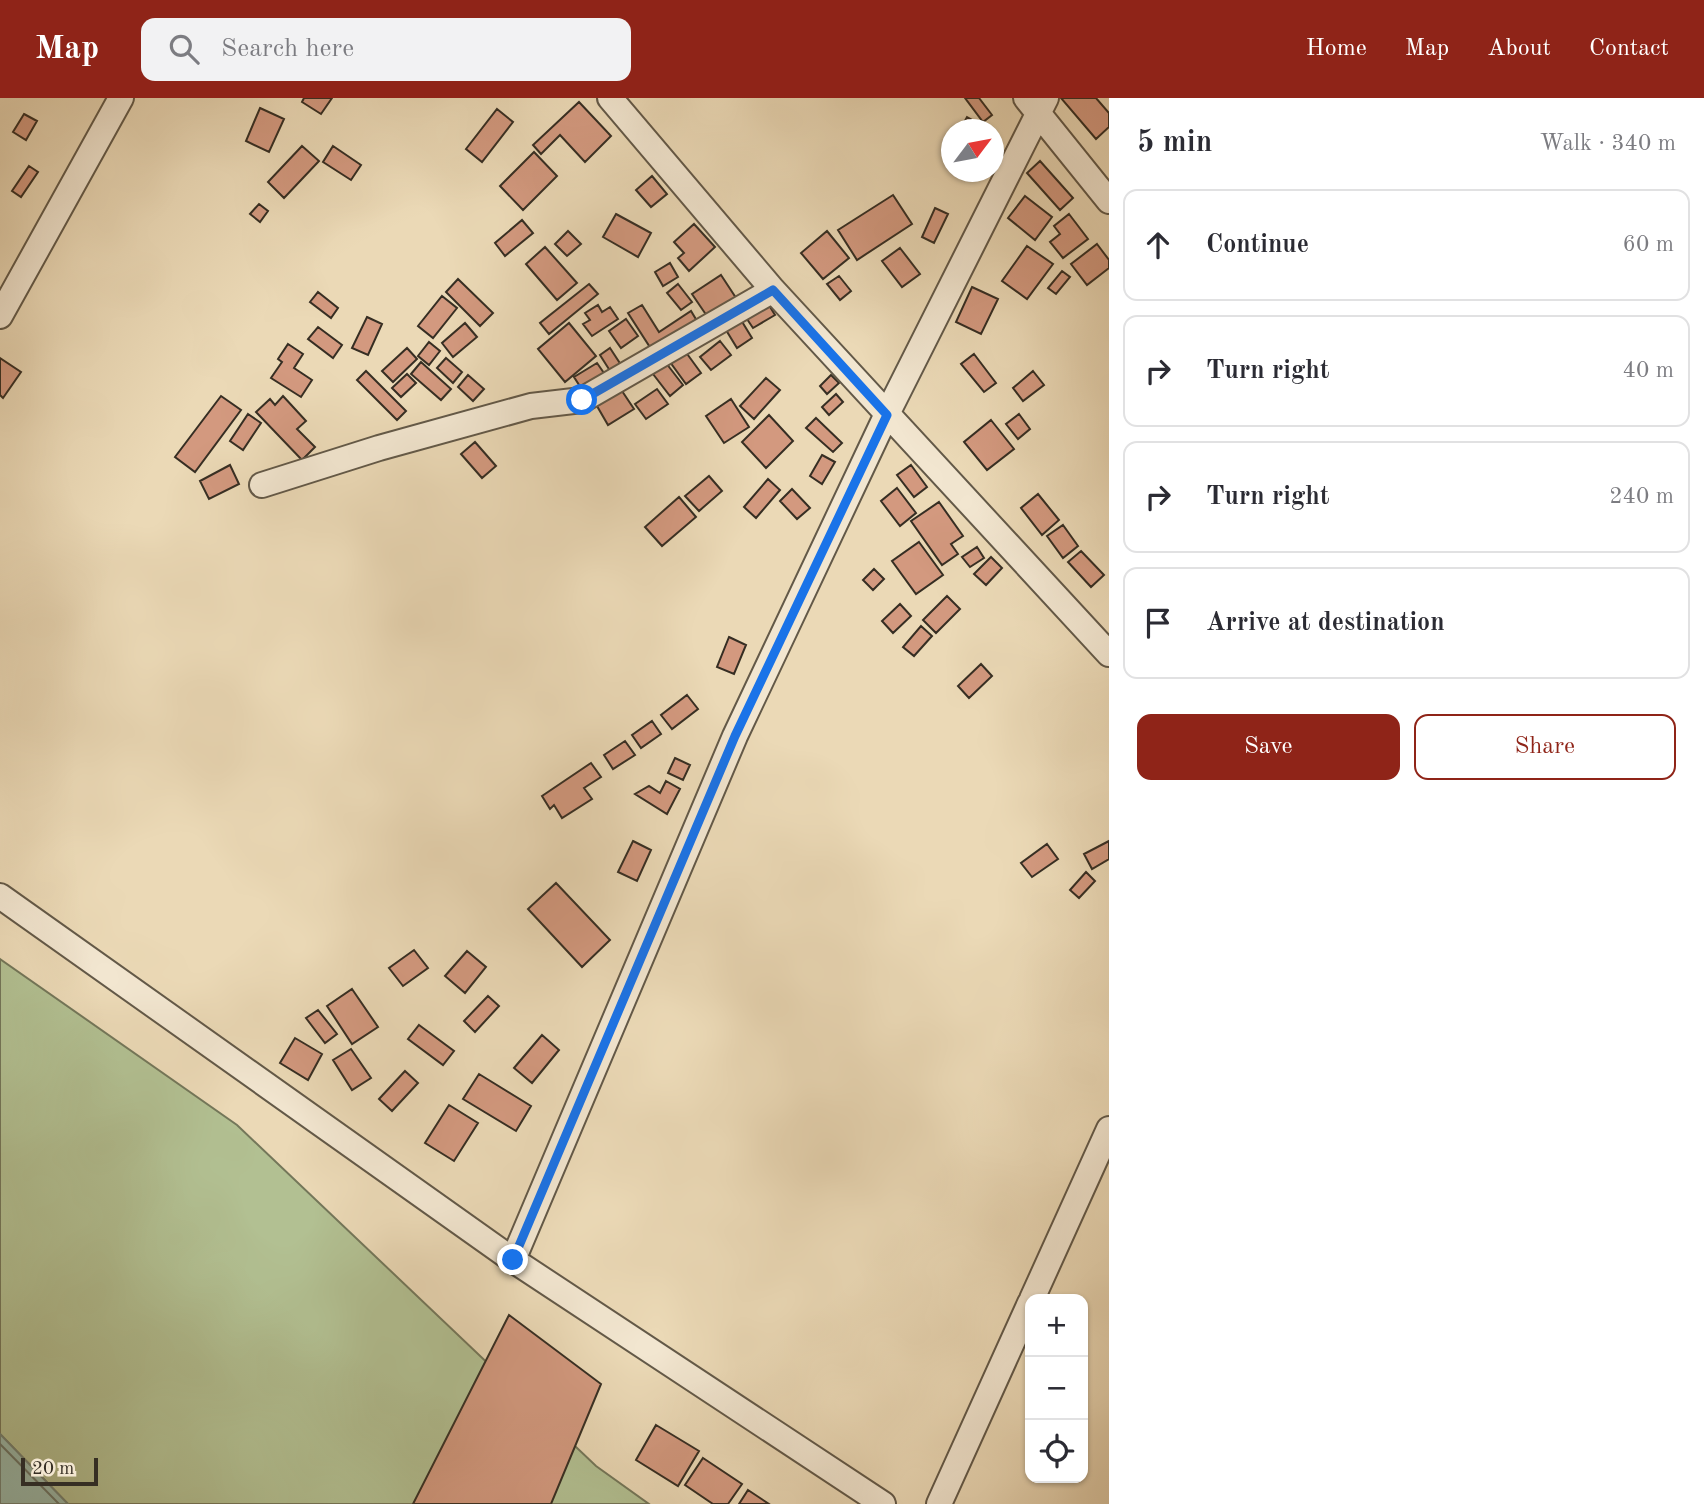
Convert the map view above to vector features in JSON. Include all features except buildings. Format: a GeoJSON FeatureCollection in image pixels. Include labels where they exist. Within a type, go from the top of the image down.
{"type":"FeatureCollection","features":[{"type":"Feature","properties":{"kind":"street"},"geometry":{"type":"LineString","coordinates":[[0,316],[121,98]]}},
{"type":"Feature","properties":{"kind":"street"},"geometry":{"type":"LineString","coordinates":[[610,98],[773,290],[1109,654]]}},
{"type":"Feature","properties":{"kind":"street"},"geometry":{"type":"LineString","coordinates":[[513,1260],[735,736],[1037,103],[1109,201]]}},
{"type":"Feature","properties":{"kind":"street"},"geometry":{"type":"LineString","coordinates":[[262,485],[379,448],[531,406],[582,400],[773,290]]}},
{"type":"Feature","properties":{"kind":"street"},"geometry":{"type":"LineString","coordinates":[[0,896],[513,1260],[883,1504]]}},
{"type":"Feature","properties":{"kind":"street"},"geometry":{"type":"LineString","coordinates":[[1034,1294],[1109,1129]]}},
{"type":"Feature","properties":{"kind":"street"},"geometry":{"type":"LineString","coordinates":[[939,1504],[1025,1314]]}},
{"type":"Feature","properties":{"kind":"green space"},"geometry":{"type":"Polygon","coordinates":[[[0,959],[237,1125],[596,1466],[649,1504],[68,1504],[0,1434],[0,959]]]}},
{"type":"Feature","properties":{"kind":"water"},"geometry":{"type":"Polygon","coordinates":[[[0,1434],[68,1504],[0,1504],[0,1434]]]}},
{"type":"Feature","properties":{"kind":"route"},"geometry":{"type":"LineString","coordinates":[[513,1260],[735,736],[887,415],[773,290],[745,309],[582,400]]}}]}
